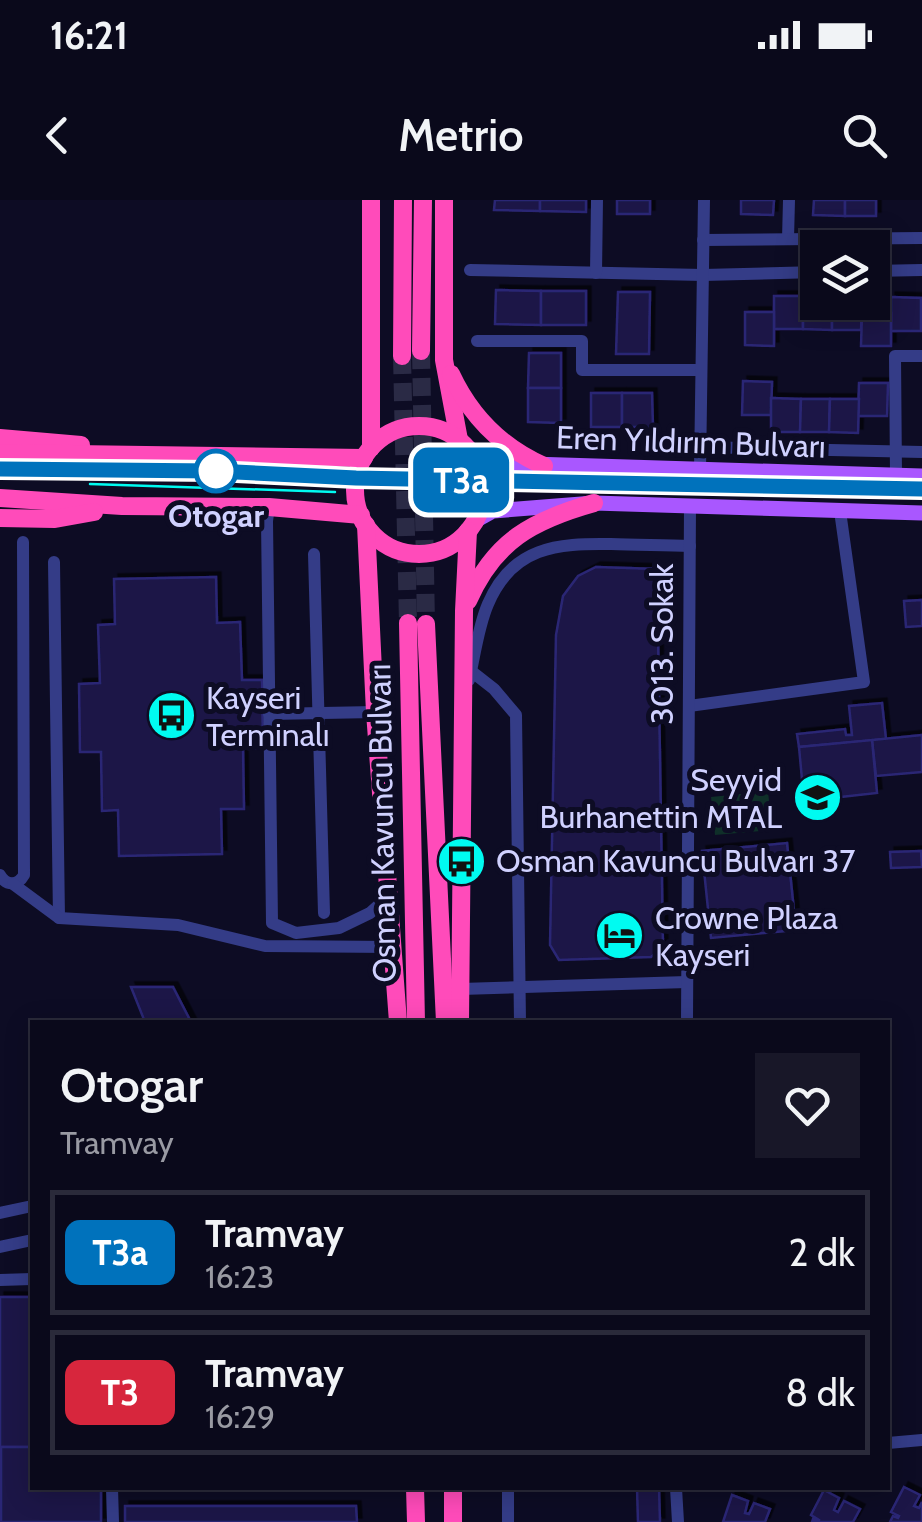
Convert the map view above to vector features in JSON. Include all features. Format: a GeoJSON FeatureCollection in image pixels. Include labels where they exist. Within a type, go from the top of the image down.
{"type":"FeatureCollection","features":[{"type":"Feature","properties":{"kind":"highway"},"geometry":{"type":"LineString","coordinates":[[0,453],[367,453],[389,434],[411,426],[434,428],[462,443],[472,454],[482,481],[480,510],[460,539],[439,550],[416,554],[393,548],[374,534],[356,498],[356,478],[367,453],[372,200]]}},
{"type":"Feature","properties":{"kind":"highway"},"geometry":{"type":"LineString","coordinates":[[402,200],[402,356]]}},
{"type":"Feature","properties":{"kind":"highway"},"geometry":{"type":"LineString","coordinates":[[421,351],[423,200]]}},
{"type":"Feature","properties":{"kind":"highway"},"geometry":{"type":"LineString","coordinates":[[444,200],[444,360],[462,443]]}},
{"type":"Feature","properties":{"kind":"highway"},"geometry":{"type":"LineString","coordinates":[[444,360],[483,425],[517,452],[544,466]]}},
{"type":"Feature","properties":{"kind":"highway"},"geometry":{"type":"LineString","coordinates":[[0,438],[77,444],[136,456]]}},
{"type":"Feature","properties":{"kind":"highway"},"geometry":{"type":"LineString","coordinates":[[0,498],[122,506],[269,507],[364,520]]}},
{"type":"Feature","properties":{"kind":"highway"},"geometry":{"type":"LineString","coordinates":[[464,611],[488,566],[512,538],[540,522],[594,503]]}},
{"type":"Feature","properties":{"kind":"highway"},"geometry":{"type":"LineString","coordinates":[[0,518],[55,519],[122,506]]}},
{"type":"Feature","properties":{"kind":"highway"},"geometry":{"type":"LineString","coordinates":[[364,520],[398,1020]]}},
{"type":"Feature","properties":{"kind":"highway"},"geometry":{"type":"LineString","coordinates":[[460,1020],[464,611],[471,526]]}},
{"type":"Feature","properties":{"kind":"highway","name":"Osman Kavuncu Bulvarı"},"geometry":{"type":"LineString","coordinates":[[416,1020],[417,623],[445,1020]]}},
{"type":"Feature","properties":{"kind":"highway"},"geometry":{"type":"LineString","coordinates":[[416,1490],[416,1522]]}},
{"type":"Feature","properties":{"kind":"highway"},"geometry":{"type":"LineString","coordinates":[[453,1490],[453,1522]]}},
{"type":"Feature","properties":{"kind":"main road","name":"Eren Yıldırım Bulvarı"},"geometry":{"type":"LineString","coordinates":[[462,443],[484,459],[500,464],[922,476]]}},
{"type":"Feature","properties":{"kind":"main road","name":"Eren Yıldırım Bulvarı"},"geometry":{"type":"LineString","coordinates":[[471,526],[492,511],[594,503],[922,513]]}},
{"type":"Feature","properties":{"kind":"street"},"geometry":{"type":"LineString","coordinates":[[596,200],[596,273]]}},
{"type":"Feature","properties":{"kind":"street"},"geometry":{"type":"LineString","coordinates":[[700,470],[704,200]]}},
{"type":"Feature","properties":{"kind":"street"},"geometry":{"type":"LineString","coordinates":[[788,239],[789,200]]}},
{"type":"Feature","properties":{"kind":"street"},"geometry":{"type":"LineString","coordinates":[[704,240],[922,238]]}},
{"type":"Feature","properties":{"kind":"street"},"geometry":{"type":"LineString","coordinates":[[470,270],[703,275],[800,272]]}},
{"type":"Feature","properties":{"kind":"street"},"geometry":{"type":"LineString","coordinates":[[890,271],[922,270]]}},
{"type":"Feature","properties":{"kind":"street"},"geometry":{"type":"LineString","coordinates":[[478,341],[582,341],[582,370],[701,370]]}},
{"type":"Feature","properties":{"kind":"street"},"geometry":{"type":"LineString","coordinates":[[896,476],[895,356],[922,356]]}},
{"type":"Feature","properties":{"kind":"street"},"geometry":{"type":"LineString","coordinates":[[700,448],[922,452]]}},
{"type":"Feature","properties":{"kind":"street","name":"3013. Sokak"},"geometry":{"type":"LineString","coordinates":[[686,1020],[690,506]]}},
{"type":"Feature","properties":{"kind":"street"},"geometry":{"type":"LineString","coordinates":[[269,507],[272,923],[296,934],[339,928],[370,913],[389,896]]}},
{"type":"Feature","properties":{"kind":"street"},"geometry":{"type":"LineString","coordinates":[[689,706],[864,682],[840,510]]}},
{"type":"Feature","properties":{"kind":"street"},"geometry":{"type":"LineString","coordinates":[[14,884],[24,875],[22,542]]}},
{"type":"Feature","properties":{"kind":"street"},"geometry":{"type":"LineString","coordinates":[[462,706],[489,601],[507,573],[526,558],[545,549],[572,544],[690,546]]}},
{"type":"Feature","properties":{"kind":"street"},"geometry":{"type":"LineString","coordinates":[[314,554],[324,914]]}},
{"type":"Feature","properties":{"kind":"street"},"geometry":{"type":"LineString","coordinates":[[54,562],[59,918]]}},
{"type":"Feature","properties":{"kind":"street"},"geometry":{"type":"LineString","coordinates":[[471,672],[494,689],[516,715],[520,1020]]}},
{"type":"Feature","properties":{"kind":"street"},"geometry":{"type":"LineString","coordinates":[[270,714],[375,712]]}},
{"type":"Feature","properties":{"kind":"street"},"geometry":{"type":"LineString","coordinates":[[0,875],[59,918],[178,925],[264,946],[392,947]]}},
{"type":"Feature","properties":{"kind":"street"},"geometry":{"type":"LineString","coordinates":[[460,988],[687,982]]}},
{"type":"Feature","properties":{"kind":"street"},"geometry":{"type":"LineString","coordinates":[[0,1213],[30,1206]]}},
{"type":"Feature","properties":{"kind":"street"},"geometry":{"type":"LineString","coordinates":[[0,1247],[30,1240]]}},
{"type":"Feature","properties":{"kind":"street"},"geometry":{"type":"LineString","coordinates":[[0,1280],[30,1280]]}},
{"type":"Feature","properties":{"kind":"street"},"geometry":{"type":"LineString","coordinates":[[890,1443],[922,1440]]}},
{"type":"Feature","properties":{"kind":"street"},"geometry":{"type":"LineString","coordinates":[[112,1490],[113,1522]]}},
{"type":"Feature","properties":{"kind":"street"},"geometry":{"type":"LineString","coordinates":[[508,1490],[508,1522]]}},
{"type":"Feature","properties":{"kind":"street"},"geometry":{"type":"LineString","coordinates":[[676,1490],[678,1522]]}},
{"type":"Feature","properties":{"kind":"green space"},"geometry":{"type":"Polygon","coordinates":[[[768,791],[772,830],[715,835],[711,797],[768,791]]]}},
{"type":"Feature","properties":{"kind":"building"},"geometry":{"type":"Polygon","coordinates":[[[495,200],[540,200],[540,211],[494,210],[495,200]]]}},
{"type":"Feature","properties":{"kind":"building"},"geometry":{"type":"Polygon","coordinates":[[[540,200],[586,200],[586,212],[540,211],[540,200]]]}},
{"type":"Feature","properties":{"kind":"building"},"geometry":{"type":"Polygon","coordinates":[[[617,200],[650,200],[650,214],[617,214],[617,200]]]}},
{"type":"Feature","properties":{"kind":"building"},"geometry":{"type":"Polygon","coordinates":[[[741,200],[774,200],[773,215],[741,214],[741,200]]]}},
{"type":"Feature","properties":{"kind":"building"},"geometry":{"type":"Polygon","coordinates":[[[814,200],[845,200],[845,216],[813,215],[814,200]]]}},
{"type":"Feature","properties":{"kind":"building"},"geometry":{"type":"Polygon","coordinates":[[[845,200],[876,200],[876,216],[845,216],[845,200]]]}},
{"type":"Feature","properties":{"kind":"building"},"geometry":{"type":"Polygon","coordinates":[[[496,290],[541,291],[541,325],[495,324],[496,290]]]}},
{"type":"Feature","properties":{"kind":"building"},"geometry":{"type":"Polygon","coordinates":[[[541,291],[586,291],[586,325],[541,325],[541,291]]]}},
{"type":"Feature","properties":{"kind":"building"},"geometry":{"type":"Polygon","coordinates":[[[618,292],[650,292],[649,354],[616,354],[618,292]]]}},
{"type":"Feature","properties":{"kind":"building"},"geometry":{"type":"Polygon","coordinates":[[[774,296],[800,296],[803,329],[774,329],[774,296]]]}},
{"type":"Feature","properties":{"kind":"building"},"geometry":{"type":"Polygon","coordinates":[[[891,297],[921,298],[921,331],[891,331],[891,297]]]}},
{"type":"Feature","properties":{"kind":"building"},"geometry":{"type":"Polygon","coordinates":[[[745,312],[774,312],[774,346],[745,345],[745,312]]]}},
{"type":"Feature","properties":{"kind":"building"},"geometry":{"type":"Polygon","coordinates":[[[891,313],[891,346],[861,346],[862,320],[890,320],[891,313]]]}},
{"type":"Feature","properties":{"kind":"building"},"geometry":{"type":"Polygon","coordinates":[[[803,320],[832,320],[832,330],[803,329],[803,320]]]}},
{"type":"Feature","properties":{"kind":"building"},"geometry":{"type":"Polygon","coordinates":[[[832,320],[861,320],[861,330],[832,330],[832,320]]]}},
{"type":"Feature","properties":{"kind":"building"},"geometry":{"type":"Polygon","coordinates":[[[529,353],[561,353],[561,388],[528,388],[529,353]]]}},
{"type":"Feature","properties":{"kind":"building"},"geometry":{"type":"Polygon","coordinates":[[[743,381],[772,382],[771,415],[742,415],[743,381]]]}},
{"type":"Feature","properties":{"kind":"building"},"geometry":{"type":"Polygon","coordinates":[[[859,383],[888,383],[887,416],[858,416],[859,383]]]}},
{"type":"Feature","properties":{"kind":"building"},"geometry":{"type":"Polygon","coordinates":[[[528,388],[561,388],[561,423],[528,422],[528,388]]]}},
{"type":"Feature","properties":{"kind":"building"},"geometry":{"type":"Polygon","coordinates":[[[591,393],[622,393],[622,427],[591,427],[591,393]]]}},
{"type":"Feature","properties":{"kind":"building"},"geometry":{"type":"Polygon","coordinates":[[[622,393],[652,393],[653,427],[622,427],[622,393]]]}},
{"type":"Feature","properties":{"kind":"building"},"geometry":{"type":"Polygon","coordinates":[[[771,398],[801,399],[800,432],[771,432],[771,398]]]}},
{"type":"Feature","properties":{"kind":"building"},"geometry":{"type":"Polygon","coordinates":[[[801,399],[830,399],[829,432],[800,432],[801,399]]]}},
{"type":"Feature","properties":{"kind":"building"},"geometry":{"type":"Polygon","coordinates":[[[830,399],[859,399],[858,433],[829,432],[830,399]]]}},
{"type":"Feature","properties":{"kind":"building"},"geometry":{"type":"Polygon","coordinates":[[[596,567],[657,569],[663,947],[651,957],[559,960],[550,945],[556,635],[563,596],[578,576],[596,567]]]}},
{"type":"Feature","properties":{"kind":"building","name":"Kayseri Terminalı"},"geometry":{"type":"Polygon","coordinates":[[[216,577],[217,623],[240,622],[242,680],[262,680],[263,748],[243,748],[244,809],[221,809],[222,854],[119,856],[118,810],[102,811],[101,752],[80,752],[79,684],[100,683],[98,625],[115,624],[114,579],[216,577]]]}},
{"type":"Feature","properties":{"kind":"building"},"geometry":{"type":"Polygon","coordinates":[[[922,600],[922,626],[906,627],[904,601],[922,600]]]}},
{"type":"Feature","properties":{"kind":"building"},"geometry":{"type":"Polygon","coordinates":[[[882,703],[886,739],[799,747],[797,734],[845,729],[846,735],[852,735],[849,706],[882,703]]]}},
{"type":"Feature","properties":{"kind":"building"},"geometry":{"type":"Polygon","coordinates":[[[922,735],[922,772],[876,776],[872,740],[922,735]]]}},
{"type":"Feature","properties":{"kind":"building"},"geometry":{"type":"Polygon","coordinates":[[[872,740],[877,793],[804,801],[799,747],[872,740]]]}},
{"type":"Feature","properties":{"kind":"building"},"geometry":{"type":"Polygon","coordinates":[[[787,843],[796,930],[711,938],[702,851],[787,843]]]}},
{"type":"Feature","properties":{"kind":"building"},"geometry":{"type":"Polygon","coordinates":[[[921,851],[922,867],[891,868],[890,852],[921,851]]]}},
{"type":"Feature","properties":{"kind":"building"},"geometry":{"type":"Polygon","coordinates":[[[131,987],[173,987],[190,1020],[144,1020],[131,987]]]}},
{"type":"Feature","properties":{"kind":"building"},"geometry":{"type":"Polygon","coordinates":[[[0,1297],[30,1297],[30,1447],[0,1447],[0,1297]]]}},
{"type":"Feature","properties":{"kind":"building"},"geometry":{"type":"Polygon","coordinates":[[[1,1447],[30,1447],[30,1490],[101,1490],[101,1522],[1,1522],[1,1447]]]}},
{"type":"Feature","properties":{"kind":"building"},"geometry":{"type":"Polygon","coordinates":[[[904,1487],[920,1495],[914,1506],[919,1508],[922,1502],[922,1522],[890,1522],[893,1516],[899,1516],[891,1512],[904,1487]]]}},
{"type":"Feature","properties":{"kind":"building"},"geometry":{"type":"Polygon","coordinates":[[[637,1490],[659,1490],[660,1522],[638,1522],[637,1490]]]}},
{"type":"Feature","properties":{"kind":"building"},"geometry":{"type":"Polygon","coordinates":[[[824,1490],[839,1498],[834,1510],[838,1512],[844,1501],[860,1509],[853,1522],[818,1522],[811,1515],[824,1490]]]}},
{"type":"Feature","properties":{"kind":"building"},"geometry":{"type":"Polygon","coordinates":[[[732,1495],[748,1501],[745,1513],[749,1514],[754,1503],[770,1509],[765,1522],[723,1522],[732,1495]]]}},
{"type":"Feature","properties":{"kind":"building"},"geometry":{"type":"Polygon","coordinates":[[[125,1506],[356,1506],[357,1522],[125,1522],[125,1506]]]}},
{"type":"Feature","properties":{"kind":"tunnel"},"geometry":{"type":"LineString","coordinates":[[421,351],[426,624]]}},
{"type":"Feature","properties":{"kind":"tunnel"},"geometry":{"type":"LineString","coordinates":[[402,356],[408,623]]}},
{"type":"Feature","properties":{"kind":"tram line"},"geometry":{"type":"LineString","coordinates":[[0,469],[922,489]]}},
{"type":"Feature","properties":{"kind":"tram line","name":"T3a"},"geometry":{"type":"LineString","coordinates":[[0,469],[922,489]]}},
{"type":"Feature","properties":{"kind":"tram line"},"geometry":{"type":"LineString","coordinates":[[90,484],[335,492]]}},
{"type":"Feature","properties":{"kind":"place","name":"Otogar"},"geometry":{"type":"Point","coordinates":[216,471]}},
{"type":"Feature","properties":{"kind":"place","name":"Kayseri Terminalı"},"geometry":{"type":"Point","coordinates":[171,716]}},
{"type":"Feature","properties":{"kind":"place","name":"Seyyid Burhanettin MTAL"},"geometry":{"type":"Point","coordinates":[817,798]}},
{"type":"Feature","properties":{"kind":"place","name":"Osman Kavuncu Bulvarı 37"},"geometry":{"type":"Point","coordinates":[461,861]}},
{"type":"Feature","properties":{"kind":"place","name":"Crowne Plaza Kayseri"},"geometry":{"type":"Point","coordinates":[620,936]}}]}
